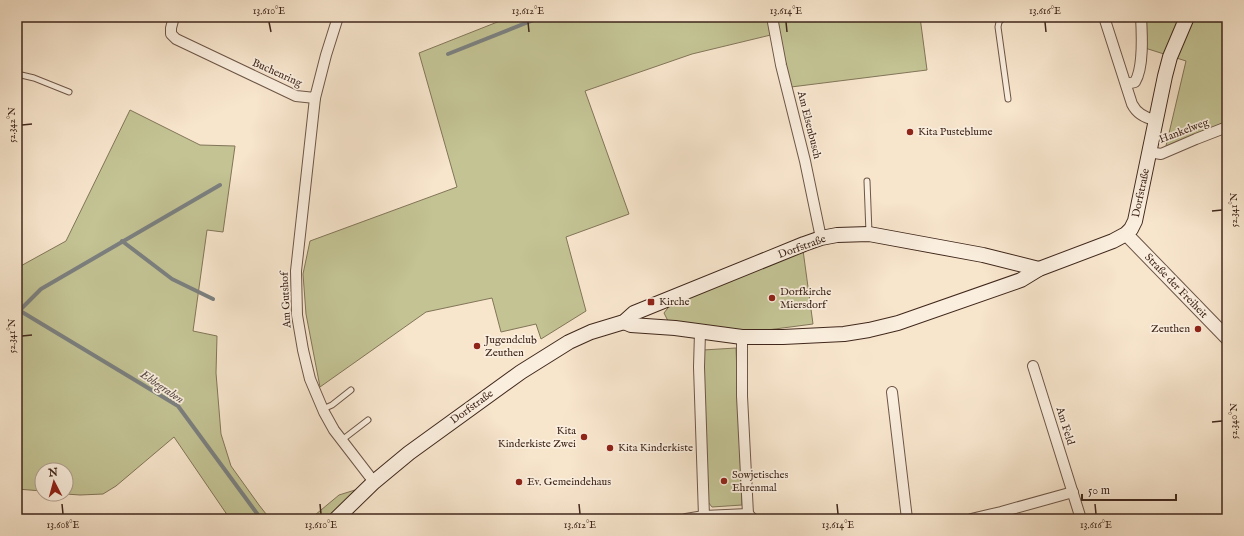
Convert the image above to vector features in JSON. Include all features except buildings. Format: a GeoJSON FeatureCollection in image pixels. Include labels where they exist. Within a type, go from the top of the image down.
{"type":"FeatureCollection","features":[{"type":"Feature","properties":{"kind":"main road","name":"Dorfstraße"},"geometry":{"type":"LineString","coordinates":[[624,322],[631,325],[742,337],[783,337],[844,334],[869,330],[898,323],[1021,280],[1039,269],[1113,241],[1126,234],[1131,229],[1135,221],[1155,120],[1170,57],[1187,17]]}},
{"type":"Feature","properties":{"kind":"main road","name":"Dorfstraße"},"geometry":{"type":"LineString","coordinates":[[336,519],[374,482],[409,453],[544,357],[581,336],[624,322],[634,313],[821,238],[837,235],[869,234],[983,255],[1039,269]]}},
{"type":"Feature","properties":{"kind":"street","name":"Buchenring"},"geometry":{"type":"LineString","coordinates":[[174,17],[171,34],[176,38],[296,96],[315,98],[338,17]]}},
{"type":"Feature","properties":{"kind":"street","name":"Am Elsenbusch"},"geometry":{"type":"LineString","coordinates":[[772,17],[781,65],[805,160],[821,238]]}},
{"type":"Feature","properties":{"kind":"street"},"geometry":{"type":"LineString","coordinates":[[1104,17],[1132,104],[1136,112],[1146,118],[1155,120]]}},
{"type":"Feature","properties":{"kind":"street"},"geometry":{"type":"LineString","coordinates":[[1126,84],[1135,82],[1139,73],[1142,48],[1141,17]]}},
{"type":"Feature","properties":{"kind":"street","name":"Am Gutshof"},"geometry":{"type":"LineString","coordinates":[[315,98],[299,242],[296,291],[297,315],[310,379],[323,409],[334,430],[374,482]]}},
{"type":"Feature","properties":{"kind":"street","name":"Hankelweg"},"geometry":{"type":"LineString","coordinates":[[1149,152],[1161,154],[1227,127]]}},
{"type":"Feature","properties":{"kind":"street","name":"Straße der Freiheit"},"geometry":{"type":"LineString","coordinates":[[1126,234],[1227,338]]}},
{"type":"Feature","properties":{"kind":"street"},"geometry":{"type":"LineString","coordinates":[[700,332],[699,367],[704,516]]}},
{"type":"Feature","properties":{"kind":"street"},"geometry":{"type":"LineString","coordinates":[[686,519],[704,516],[750,516],[743,403],[742,337]]}},
{"type":"Feature","properties":{"kind":"street","name":"Am Feld"},"geometry":{"type":"LineString","coordinates":[[1033,366],[1081,519]]}},
{"type":"Feature","properties":{"kind":"street"},"geometry":{"type":"LineString","coordinates":[[892,392],[907,519]]}},
{"type":"Feature","properties":{"kind":"street"},"geometry":{"type":"LineString","coordinates":[[970,519],[1073,492]]}},
{"type":"Feature","properties":{"kind":"lane"},"geometry":{"type":"LineString","coordinates":[[1004,17],[999,22],[998,27],[1008,99]]}},
{"type":"Feature","properties":{"kind":"lane"},"geometry":{"type":"LineString","coordinates":[[17,74],[34,78],[68,92]]}},
{"type":"Feature","properties":{"kind":"lane"},"geometry":{"type":"LineString","coordinates":[[867,181],[869,234]]}},
{"type":"Feature","properties":{"kind":"lane"},"geometry":{"type":"LineString","coordinates":[[323,409],[332,405],[351,390]]}},
{"type":"Feature","properties":{"kind":"lane"},"geometry":{"type":"LineString","coordinates":[[342,440],[368,420]]}},
{"type":"Feature","properties":{"kind":"green space"},"geometry":{"type":"Polygon","coordinates":[[[510,17],[920,17],[927,70],[791,87],[779,33],[692,54],[585,91],[629,214],[566,237],[586,311],[541,339],[536,324],[501,332],[492,298],[426,312],[320,387],[306,314],[303,274],[310,241],[457,187],[419,53],[510,17]]]}},
{"type":"Feature","properties":{"kind":"green space"},"geometry":{"type":"Polygon","coordinates":[[[1145,17],[1227,17],[1227,130],[1169,153],[1166,146],[1186,61],[1145,48],[1145,17]]]}},
{"type":"Feature","properties":{"kind":"green space"},"geometry":{"type":"Polygon","coordinates":[[[130,110],[200,145],[235,146],[223,232],[207,230],[193,331],[217,336],[216,373],[221,434],[231,466],[270,519],[230,519],[174,437],[116,486],[103,494],[74,495],[74,462],[34,462],[34,490],[17,489],[17,268],[66,241],[130,110]]]}},
{"type":"Feature","properties":{"kind":"green space"},"geometry":{"type":"Polygon","coordinates":[[[803,250],[813,324],[752,332],[668,321],[664,313],[671,304],[803,250]]]}},
{"type":"Feature","properties":{"kind":"green space"},"geometry":{"type":"Polygon","coordinates":[[[736,348],[742,505],[712,507],[708,502],[703,350],[736,348]]]}},
{"type":"Feature","properties":{"kind":"green space"},"geometry":{"type":"Polygon","coordinates":[[[355,490],[327,519],[314,519],[315,515],[339,495],[355,490]]]}},
{"type":"Feature","properties":{"kind":"waterway"},"geometry":{"type":"LineString","coordinates":[[448,54],[541,17]]}},
{"type":"Feature","properties":{"kind":"waterway"},"geometry":{"type":"LineString","coordinates":[[20,310],[41,289],[220,185]]}},
{"type":"Feature","properties":{"kind":"waterway"},"geometry":{"type":"LineString","coordinates":[[122,241],[172,279],[213,299]]}},
{"type":"Feature","properties":{"kind":"waterway","name":"Ebbegraben"},"geometry":{"type":"LineString","coordinates":[[17,309],[178,406],[261,519]]}},
{"type":"Feature","properties":{"kind":"place","name":"Kita Pusteblume"},"geometry":{"type":"Point","coordinates":[910,132]}},
{"type":"Feature","properties":{"kind":"place","name":"Dorfkirche Miersdorf"},"geometry":{"type":"Point","coordinates":[772,298]}},
{"type":"Feature","properties":{"kind":"place","name":"Kirche"},"geometry":{"type":"Point","coordinates":[651,302]}},
{"type":"Feature","properties":{"kind":"place","name":"Zeuthen"},"geometry":{"type":"Point","coordinates":[1198,329]}},
{"type":"Feature","properties":{"kind":"place","name":"Jugendclub Zeuthen"},"geometry":{"type":"Point","coordinates":[477,346]}},
{"type":"Feature","properties":{"kind":"place","name":"Kita Kinderkiste Zwei"},"geometry":{"type":"Point","coordinates":[584,437]}},
{"type":"Feature","properties":{"kind":"place","name":"Kita Kinderkiste"},"geometry":{"type":"Point","coordinates":[610,448]}},
{"type":"Feature","properties":{"kind":"place","name":"Sowjetisches Ehrenmal"},"geometry":{"type":"Point","coordinates":[724,481]}},
{"type":"Feature","properties":{"kind":"place","name":"Ev. Gemeindehaus"},"geometry":{"type":"Point","coordinates":[519,482]}}]}
